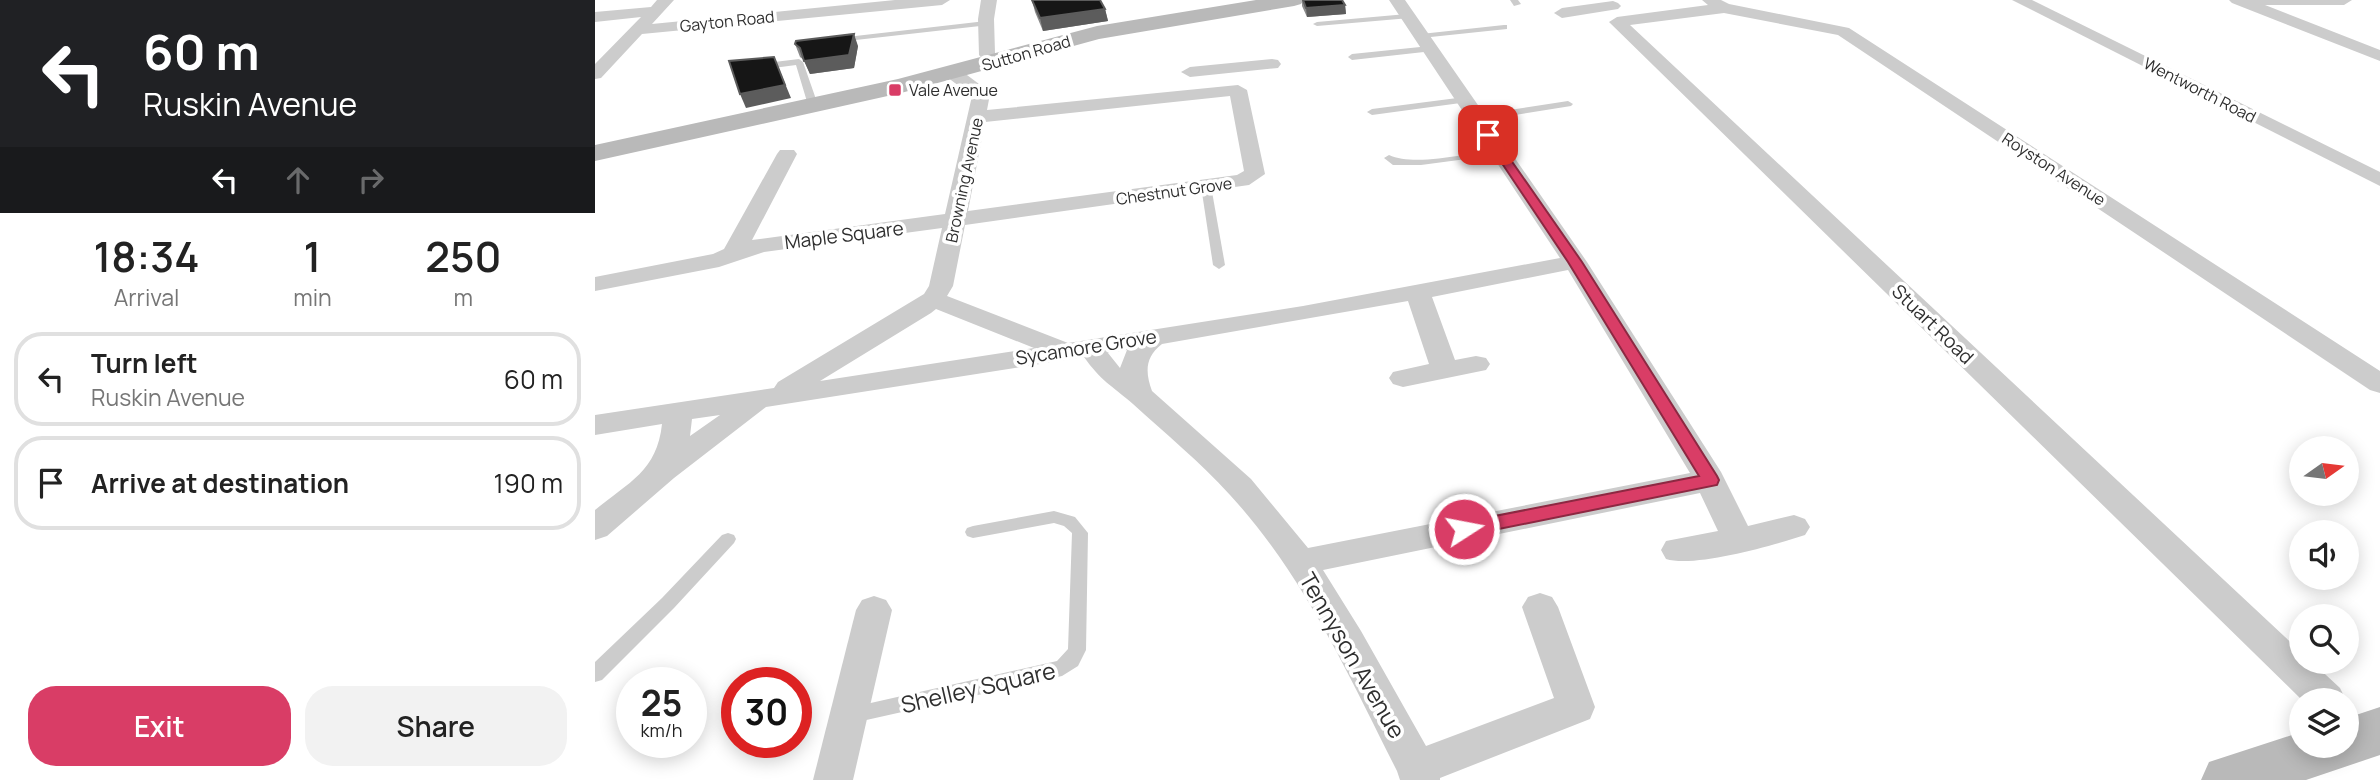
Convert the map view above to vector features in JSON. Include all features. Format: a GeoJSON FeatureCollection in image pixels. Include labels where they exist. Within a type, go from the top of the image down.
{"type":"FeatureCollection","features":[{"type":"Feature","properties":{"kind":"main road","name":"Sutton Road"},"geometry":{"type":"LineString","coordinates":[[595,153],[953,74],[1120,28],[1294,0]]}},
{"type":"Feature","properties":{"kind":"main road"},"geometry":{"type":"LineString","coordinates":[[2229,780],[2289,758]]}},
{"type":"Feature","properties":{"kind":"street","name":"Gayton Road"},"geometry":{"type":"LineString","coordinates":[[638,30],[942,0]]}},
{"type":"Feature","properties":{"kind":"street"},"geometry":{"type":"LineString","coordinates":[[989,0],[986,23],[987,55],[995,62]]}},
{"type":"Feature","properties":{"kind":"street","name":"Wentworth Road"},"geometry":{"type":"LineString","coordinates":[[2020,0],[2380,180]]}},
{"type":"Feature","properties":{"kind":"street"},"geometry":{"type":"LineString","coordinates":[[2240,1],[2344,0]]}},
{"type":"Feature","properties":{"kind":"street"},"geometry":{"type":"LineString","coordinates":[[2240,1],[2380,56]]}},
{"type":"Feature","properties":{"kind":"street"},"geometry":{"type":"LineString","coordinates":[[1562,13],[1591,10],[1615,14],[1717,4]]}},
{"type":"Feature","properties":{"kind":"street","name":"Royston Avenue"},"geometry":{"type":"LineString","coordinates":[[1717,4],[1843,31],[2380,384]]}},
{"type":"Feature","properties":{"kind":"street"},"geometry":{"type":"LineString","coordinates":[[595,74],[661,6]]}},
{"type":"Feature","properties":{"kind":"street"},"geometry":{"type":"LineString","coordinates":[[595,17],[661,6]]}},
{"type":"Feature","properties":{"kind":"street","name":"Stuart Road"},"geometry":{"type":"LineString","coordinates":[[1615,14],[2315,688]]}},
{"type":"Feature","properties":{"kind":"street"},"geometry":{"type":"LineString","coordinates":[[1414,25],[1575,262],[1710,480],[1738,540]]}},
{"type":"Feature","properties":{"kind":"street"},"geometry":{"type":"LineString","coordinates":[[1190,72],[1272,64]]}},
{"type":"Feature","properties":{"kind":"street"},"geometry":{"type":"LineString","coordinates":[[979,117],[1238,90],[1233,68]]}},
{"type":"Feature","properties":{"kind":"street","name":"Browning Avenue"},"geometry":{"type":"LineString","coordinates":[[933,299],[941,286],[979,117],[981,94],[953,74]]}},
{"type":"Feature","properties":{"kind":"street","name":"Chestnut Grove"},"geometry":{"type":"LineString","coordinates":[[956,220],[1242,181],[1255,173],[1238,90]]}},
{"type":"Feature","properties":{"kind":"street"},"geometry":{"type":"LineString","coordinates":[[733,254],[787,155]]}},
{"type":"Feature","properties":{"kind":"street","name":"Maple Square"},"geometry":{"type":"LineString","coordinates":[[595,284],[719,260],[761,245],[956,220]]}},
{"type":"Feature","properties":{"kind":"street","name":"Sycamore Grove"},"geometry":{"type":"LineString","coordinates":[[595,425],[1303,314],[1575,262]]}},
{"type":"Feature","properties":{"kind":"street"},"geometry":{"type":"LineString","coordinates":[[1417,291],[1445,370]]}},
{"type":"Feature","properties":{"kind":"street"},"geometry":{"type":"LineString","coordinates":[[595,528],[730,419],[922,308],[933,299],[1077,349]]}},
{"type":"Feature","properties":{"kind":"street"},"geometry":{"type":"LineString","coordinates":[[1139,394],[1132,377],[1134,361],[1145,343],[1158,335]]}},
{"type":"Feature","properties":{"kind":"street","name":"Tennyson Avenue"},"geometry":{"type":"LineString","coordinates":[[1077,349],[1139,394],[1224,471],[1268,519],[1333,612],[1418,774],[1576,707],[1539,607]]}},
{"type":"Feature","properties":{"kind":"street"},"geometry":{"type":"LineString","coordinates":[[1403,378],[1476,365]]}},
{"type":"Feature","properties":{"kind":"street"},"geometry":{"type":"LineString","coordinates":[[663,471],[675,444],[678,411]]}},
{"type":"Feature","properties":{"kind":"street"},"geometry":{"type":"LineString","coordinates":[[1299,562],[1710,480]]}},
{"type":"Feature","properties":{"kind":"street"},"geometry":{"type":"LineString","coordinates":[[1678,550],[1794,527]]}},
{"type":"Feature","properties":{"kind":"street"},"geometry":{"type":"LineString","coordinates":[[833,780],[874,610]]}},
{"type":"Feature","properties":{"kind":"lane"},"geometry":{"type":"LineString","coordinates":[[834,41],[986,23]]}},
{"type":"Feature","properties":{"kind":"lane"},"geometry":{"type":"LineString","coordinates":[[1317,24],[1504,27]]}},
{"type":"Feature","properties":{"kind":"lane"},"geometry":{"type":"LineString","coordinates":[[1352,57],[1414,25]]}},
{"type":"Feature","properties":{"kind":"lane"},"geometry":{"type":"LineString","coordinates":[[744,68],[799,62],[813,105]]}},
{"type":"Feature","properties":{"kind":"lane"},"geometry":{"type":"LineString","coordinates":[[1372,111],[1568,104]]}},
{"type":"Feature","properties":{"kind":"lane"},"geometry":{"type":"LineString","coordinates":[[1389,158],[1393,162],[1409,163],[1500,152]]}},
{"type":"Feature","properties":{"kind":"lane"},"geometry":{"type":"LineString","coordinates":[[1206,186],[1219,265]]}},
{"type":"Feature","properties":{"kind":"lane","name":"Shelley Square"},"geometry":{"type":"LineString","coordinates":[[848,716],[1062,668],[1071,661],[1077,650],[1080,533],[1076,524],[1054,517],[973,532]]}},
{"type":"Feature","properties":{"kind":"lane"},"geometry":{"type":"LineString","coordinates":[[595,674],[728,539]]}},
{"type":"Feature","properties":{"kind":"building"},"geometry":{"type":"Polygon","coordinates":[[[1032,0],[1100,0],[1105,9],[1040,18],[1032,0]]]}},
{"type":"Feature","properties":{"kind":"building"},"geometry":{"type":"Polygon","coordinates":[[[1303,0],[1342,0],[1345,5],[1306,8],[1303,0]]]}},
{"type":"Feature","properties":{"kind":"building"},"geometry":{"type":"Polygon","coordinates":[[[854,34],[849,55],[804,61],[800,48],[795,44],[796,41],[854,34]]]}},
{"type":"Feature","properties":{"kind":"building"},"geometry":{"type":"Polygon","coordinates":[[[774,57],[785,85],[740,94],[729,61],[774,57]]]}},
{"type":"Feature","properties":{"kind":"place","name":"Vale Avenue"},"geometry":{"type":"Point","coordinates":[895,90]}},
{"type":"Feature","properties":{"kind":"route"},"geometry":{"type":"LineString","coordinates":[[1464,529],[1710,480],[1575,262],[1488,135]]}}]}
